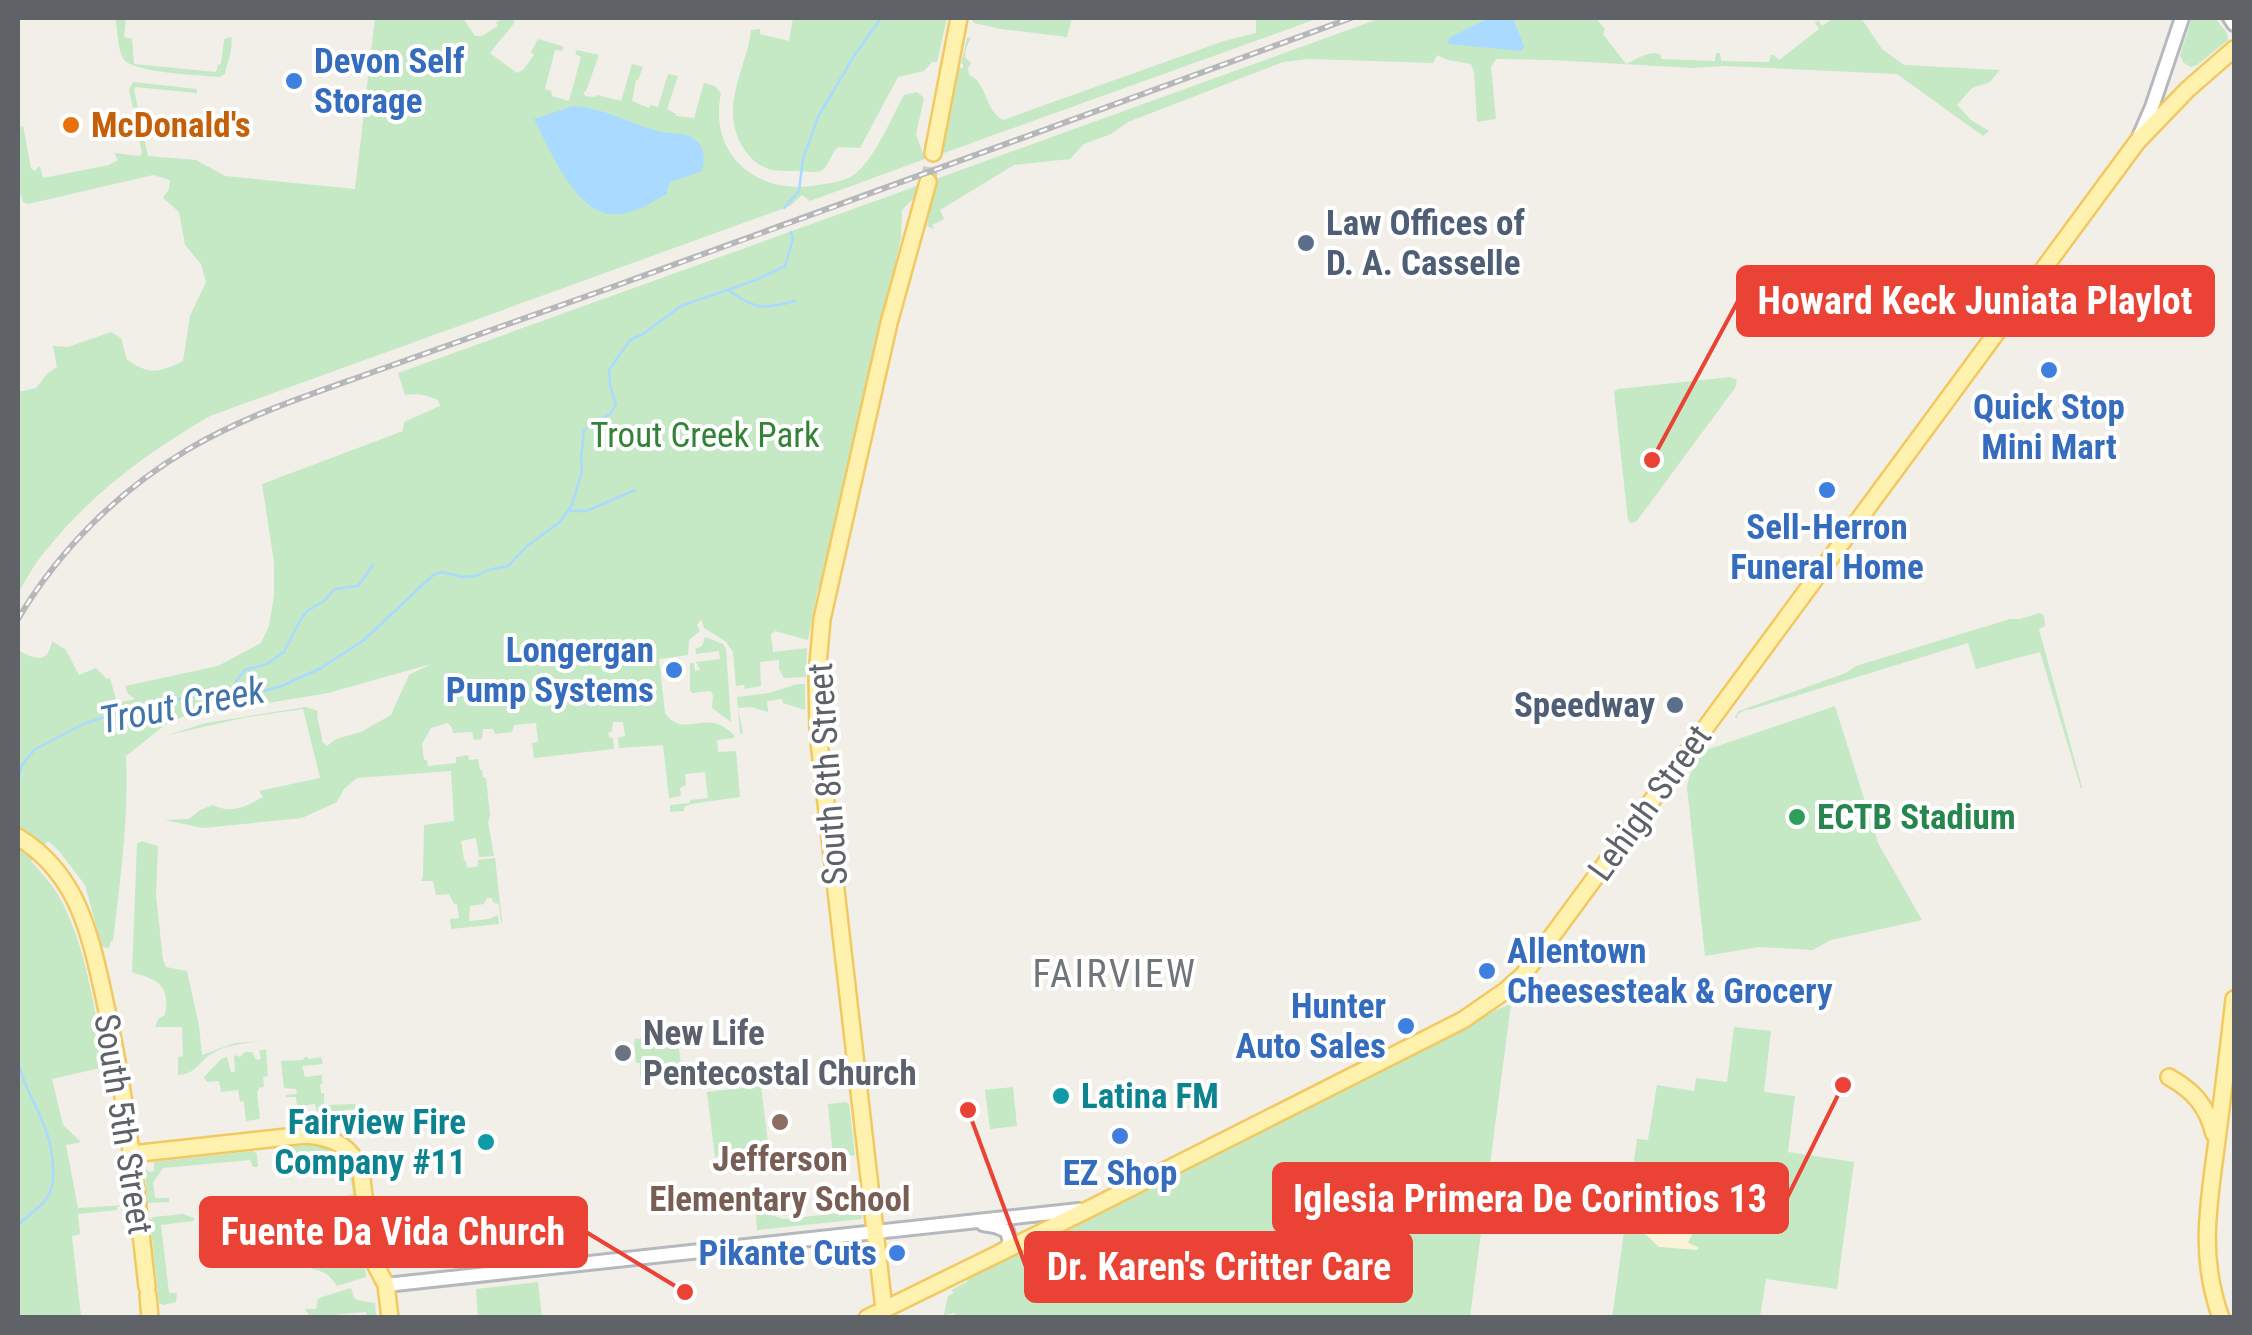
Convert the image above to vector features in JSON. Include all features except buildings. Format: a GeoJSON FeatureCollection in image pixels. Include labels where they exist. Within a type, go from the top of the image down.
{"type":"FeatureCollection","features":[{"type":"Feature","properties":{"kind":"main road"},"geometry":{"type":"LineString","coordinates":[[933,153],[959,18]]}},
{"type":"Feature","properties":{"kind":"main road","name":"Lehigh Street"},"geometry":{"type":"LineString","coordinates":[[867,1318],[885,1314],[1463,1020],[1524,974],[2137,142],[2234,49]]}},
{"type":"Feature","properties":{"kind":"main road","name":"South 8th Street"},"geometry":{"type":"LineString","coordinates":[[885,1314],[818,733],[817,668],[822,619],[856,464],[928,182]]}},
{"type":"Feature","properties":{"kind":"main road","name":"South 5th Street"},"geometry":{"type":"LineString","coordinates":[[18,836],[56,870],[74,899],[96,961],[122,1085],[150,1318]]}},
{"type":"Feature","properties":{"kind":"main road"},"geometry":{"type":"LineString","coordinates":[[2217,1312],[2206,1256],[2208,1216],[2234,999]]}},
{"type":"Feature","properties":{"kind":"main road"},"geometry":{"type":"LineString","coordinates":[[2169,1077],[2200,1101],[2209,1114],[2217,1145]]}},
{"type":"Feature","properties":{"kind":"main road"},"geometry":{"type":"LineString","coordinates":[[132,1154],[305,1135],[343,1144],[362,1172],[372,1258],[386,1285],[390,1318]]}},
{"type":"Feature","properties":{"kind":"street"},"geometry":{"type":"LineString","coordinates":[[2137,142],[2182,18]]}},
{"type":"Feature","properties":{"kind":"street"},"geometry":{"type":"LineString","coordinates":[[2230,18],[2234,24]]}},
{"type":"Feature","properties":{"kind":"street"},"geometry":{"type":"LineString","coordinates":[[386,1285],[1089,1209]]}},
{"type":"Feature","properties":{"kind":"street"},"geometry":{"type":"LineString","coordinates":[[968,1222],[995,1226],[1007,1232],[1010,1242],[973,1267]]}},
{"type":"Feature","properties":{"kind":"green space"},"geometry":{"type":"Polygon","coordinates":[[[115,18],[126,18],[124,37],[132,39],[134,64],[216,72],[224,39],[231,37],[225,74],[219,77],[167,72],[128,63],[121,54],[115,18]]]}},
{"type":"Feature","properties":{"kind":"green space"},"geometry":{"type":"Polygon","coordinates":[[[375,18],[463,18],[475,36],[482,36],[498,26],[496,22],[510,18],[515,22],[490,53],[517,73],[534,55],[531,52],[538,39],[562,46],[562,51],[555,50],[545,89],[552,96],[569,101],[581,57],[575,54],[577,50],[599,55],[583,92],[585,96],[621,101],[632,64],[643,67],[632,101],[658,107],[668,74],[678,76],[667,109],[676,116],[694,118],[704,83],[715,86],[721,93],[722,136],[730,153],[758,177],[796,187],[851,177],[876,148],[904,95],[917,92],[924,98],[916,134],[925,159],[810,201],[802,195],[790,206],[210,416],[143,459],[103,491],[44,553],[18,593],[18,392],[36,388],[57,367],[53,346],[68,347],[111,332],[121,338],[127,360],[142,368],[160,370],[183,361],[190,316],[206,282],[201,264],[185,245],[179,212],[163,198],[170,180],[153,175],[28,204],[23,202],[18,186],[18,128],[23,126],[31,168],[34,171],[40,166],[43,178],[109,165],[118,160],[114,153],[142,153],[129,89],[133,82],[197,89],[197,93],[135,87],[148,156],[196,160],[225,176],[355,189],[375,18]]]}},
{"type":"Feature","properties":{"kind":"green space"},"geometry":{"type":"Polygon","coordinates":[[[793,18],[947,18],[937,62],[924,71],[898,77],[860,148],[838,147],[817,172],[763,167],[744,149],[734,124],[735,93],[751,30],[760,29],[760,34],[789,41],[793,18]]]}},
{"type":"Feature","properties":{"kind":"green space"},"geometry":{"type":"Polygon","coordinates":[[[971,18],[1072,18],[1067,37],[1001,29],[974,23],[971,18]]]}},
{"type":"Feature","properties":{"kind":"green space"},"geometry":{"type":"Polygon","coordinates":[[[1256,18],[1319,18],[941,154],[967,38],[971,37],[965,57],[971,63],[969,75],[980,84],[992,110],[1003,120],[1256,33],[1256,18]]]}},
{"type":"Feature","properties":{"kind":"green space"},"geometry":{"type":"Polygon","coordinates":[[[1381,18],[1596,18],[1626,64],[1652,53],[1661,55],[1661,59],[1715,61],[1716,53],[1720,53],[1721,61],[1769,62],[1771,55],[1779,60],[1819,29],[1815,23],[1818,20],[1822,26],[1833,18],[1861,18],[1882,49],[1904,65],[2000,70],[1990,82],[1972,88],[1957,105],[1989,131],[1983,136],[1897,74],[1693,68],[1496,59],[1491,67],[1496,119],[1477,122],[1471,64],[1437,55],[1433,63],[1309,59],[1283,62],[1128,122],[1111,134],[1084,144],[1070,159],[1014,165],[940,210],[944,219],[932,225],[934,229],[927,226],[936,179],[1381,18]]]}},
{"type":"Feature","properties":{"kind":"green space"},"geometry":{"type":"Polygon","coordinates":[[[2192,18],[2215,18],[2228,40],[2190,67],[2180,55],[2192,18]]]}},
{"type":"Feature","properties":{"kind":"green space","name":"Trout Creek Park"},"geometry":{"type":"Polygon","coordinates":[[[917,186],[917,195],[902,210],[901,238],[808,640],[775,631],[771,634],[773,652],[807,648],[806,677],[784,678],[779,660],[760,662],[761,686],[736,686],[737,697],[805,684],[805,710],[783,703],[782,699],[767,701],[768,712],[738,708],[743,734],[740,733],[733,652],[725,641],[704,628],[701,619],[697,625],[700,631],[689,640],[688,655],[659,659],[665,713],[671,720],[684,725],[712,723],[734,735],[717,740],[718,752],[736,751],[740,797],[691,804],[684,811],[670,812],[670,805],[708,798],[705,772],[685,774],[681,796],[669,798],[663,745],[619,748],[618,738],[625,736],[623,722],[613,722],[608,733],[614,749],[534,758],[532,743],[538,742],[536,723],[514,725],[512,732],[495,734],[493,729],[483,729],[482,739],[474,740],[472,732],[453,733],[448,723],[431,728],[422,744],[428,766],[456,763],[456,757],[468,755],[469,760],[478,759],[486,778],[494,856],[479,857],[476,838],[461,841],[467,868],[478,866],[478,860],[495,858],[502,921],[499,904],[487,898],[484,904],[470,906],[469,921],[498,915],[499,924],[470,924],[451,929],[450,919],[459,918],[457,904],[449,894],[436,895],[433,881],[421,881],[424,825],[454,821],[451,771],[357,778],[337,802],[302,818],[203,828],[165,820],[189,819],[213,805],[238,808],[263,797],[259,791],[320,778],[303,709],[168,735],[206,723],[306,707],[318,711],[322,742],[327,746],[391,715],[409,675],[431,664],[328,693],[182,717],[165,725],[126,756],[123,849],[109,948],[102,947],[85,885],[59,851],[48,841],[31,861],[57,893],[79,944],[105,1067],[52,1079],[63,1125],[81,1142],[66,1145],[78,1208],[126,1205],[117,1210],[78,1214],[80,1234],[72,1236],[81,1316],[86,1317],[18,1317],[18,650],[44,657],[52,641],[66,650],[79,675],[96,668],[110,678],[117,703],[135,699],[125,686],[218,666],[261,643],[269,626],[274,562],[262,484],[403,431],[404,422],[440,406],[438,400],[430,397],[405,395],[398,373],[917,186]]]}},
{"type":"Feature","properties":{"kind":"green space"},"geometry":{"type":"Polygon","coordinates":[[[1730,377],[1737,380],[1735,388],[1636,522],[1630,523],[1614,392],[1730,377]]]}},
{"type":"Feature","properties":{"kind":"green space"},"geometry":{"type":"Polygon","coordinates":[[[2040,613],[2045,626],[2039,629],[2081,789],[2040,652],[1976,669],[1968,643],[1747,709],[1735,717],[1739,711],[1856,666],[2040,613]]]}},
{"type":"Feature","properties":{"kind":"green space"},"geometry":{"type":"Polygon","coordinates":[[[705,637],[726,649],[731,722],[712,708],[711,691],[690,690],[690,663],[694,663],[695,671],[700,670],[696,662],[720,659],[719,651],[696,654],[695,649],[702,646],[705,637]]]}},
{"type":"Feature","properties":{"kind":"green space","name":"ECTB Stadium"},"geometry":{"type":"Polygon","coordinates":[[[1835,706],[1878,843],[1922,920],[1831,940],[1813,950],[1759,947],[1705,956],[1687,787],[1696,760],[1705,745],[1709,749],[1835,706]]]}},
{"type":"Feature","properties":{"kind":"green space"},"geometry":{"type":"Polygon","coordinates":[[[141,841],[158,846],[156,895],[163,960],[166,967],[187,971],[202,1055],[235,1043],[266,1041],[217,1051],[185,1074],[178,1075],[178,1057],[183,1056],[182,1027],[155,1027],[165,1015],[164,989],[132,972],[137,844],[141,841]]]}},
{"type":"Feature","properties":{"kind":"green space"},"geometry":{"type":"Polygon","coordinates":[[[1511,1004],[1470,1317],[944,1315],[948,1296],[954,1293],[951,1290],[968,1278],[1511,1004]]]}},
{"type":"Feature","properties":{"kind":"green space"},"geometry":{"type":"Polygon","coordinates":[[[1734,1027],[1771,1031],[1764,1092],[1795,1096],[1788,1152],[1854,1162],[1837,1289],[1766,1279],[1760,1317],[1612,1318],[1637,1139],[1648,1140],[1657,1085],[1694,1091],[1696,1078],[1727,1082],[1734,1027]]]}},
{"type":"Feature","properties":{"kind":"green space"},"geometry":{"type":"Polygon","coordinates":[[[677,1035],[682,1072],[640,1076],[634,1039],[677,1035]]]}},
{"type":"Feature","properties":{"kind":"green space"},"geometry":{"type":"Polygon","coordinates":[[[266,1049],[268,1076],[263,1077],[264,1087],[257,1093],[260,1119],[246,1121],[238,1090],[221,1092],[219,1081],[207,1082],[204,1077],[221,1059],[227,1057],[231,1072],[235,1072],[234,1055],[252,1052],[256,1060],[261,1059],[259,1051],[266,1049]]]}},
{"type":"Feature","properties":{"kind":"green space"},"geometry":{"type":"Polygon","coordinates":[[[321,1057],[323,1064],[302,1066],[305,1077],[322,1075],[324,1103],[355,1104],[356,1109],[317,1113],[315,1104],[307,1105],[308,1114],[298,1115],[296,1097],[286,1097],[297,1094],[296,1089],[284,1088],[281,1061],[321,1057]]]}},
{"type":"Feature","properties":{"kind":"green space"},"geometry":{"type":"Polygon","coordinates":[[[761,1086],[769,1151],[715,1157],[707,1092],[761,1086]]]}},
{"type":"Feature","properties":{"kind":"green space"},"geometry":{"type":"Polygon","coordinates":[[[1013,1087],[1017,1126],[990,1129],[985,1090],[1013,1087]]]}},
{"type":"Feature","properties":{"kind":"green space"},"geometry":{"type":"Polygon","coordinates":[[[846,1102],[855,1155],[833,1157],[828,1104],[846,1102]]]}},
{"type":"Feature","properties":{"kind":"green space"},"geometry":{"type":"Polygon","coordinates":[[[306,1145],[335,1150],[350,1164],[357,1186],[366,1277],[337,1286],[326,1274],[312,1269],[308,1260],[313,1259],[314,1265],[330,1263],[332,1257],[334,1268],[357,1266],[352,1213],[347,1212],[345,1196],[353,1194],[346,1164],[331,1152],[321,1151],[281,1155],[280,1163],[276,1164],[276,1148],[306,1145]]]}},
{"type":"Feature","properties":{"kind":"green space"},"geometry":{"type":"Polygon","coordinates":[[[253,1151],[258,1167],[253,1167],[250,1160],[163,1168],[153,1183],[155,1198],[169,1198],[169,1202],[147,1203],[145,1173],[146,1169],[154,1171],[154,1162],[253,1151]]]}},
{"type":"Feature","properties":{"kind":"green space"},"geometry":{"type":"Polygon","coordinates":[[[859,1187],[862,1219],[757,1230],[756,1213],[769,1212],[784,1219],[850,1212],[848,1189],[859,1187]]]}},
{"type":"Feature","properties":{"kind":"green space"},"geometry":{"type":"Polygon","coordinates":[[[183,1214],[194,1221],[161,1225],[169,1293],[177,1293],[176,1302],[163,1305],[159,1303],[150,1220],[183,1214]]]}},
{"type":"Feature","properties":{"kind":"green space"},"geometry":{"type":"Polygon","coordinates":[[[538,1282],[542,1317],[478,1317],[476,1289],[538,1282]]]}},
{"type":"Feature","properties":{"kind":"green space"},"geometry":{"type":"Polygon","coordinates":[[[351,1288],[357,1300],[375,1303],[376,1317],[367,1317],[366,1312],[310,1317],[305,1309],[316,1309],[318,1299],[351,1288]]]}},
{"type":"Feature","properties":{"kind":"sand"},"geometry":{"type":"Polygon","coordinates":[[[1648,1186],[1653,1195],[1676,1192],[1693,1202],[1699,1218],[1688,1243],[1698,1250],[1659,1247],[1644,1233],[1648,1186]]]}},
{"type":"Feature","properties":{"kind":"water"},"geometry":{"type":"Polygon","coordinates":[[[1489,18],[1513,18],[1524,46],[1522,51],[1448,44],[1449,38],[1489,18]]]}},
{"type":"Feature","properties":{"kind":"water"},"geometry":{"type":"Polygon","coordinates":[[[573,106],[693,138],[703,152],[702,171],[671,182],[667,194],[634,211],[606,214],[592,207],[568,182],[534,119],[573,106]]]}},
{"type":"Feature","properties":{"kind":"waterway","name":"Trout Creek"},"geometry":{"type":"LineString","coordinates":[[784,208],[799,191],[803,159],[818,117],[881,18]]}},
{"type":"Feature","properties":{"kind":"waterway","name":"Trout Creek"},"geometry":{"type":"LineString","coordinates":[[18,780],[22,765],[34,750],[83,724],[146,704],[282,686],[321,668],[364,640],[433,575],[442,572],[476,576],[508,566],[560,522],[572,505],[582,471],[584,430],[611,413],[616,404],[609,370],[630,340],[681,306],[785,266],[793,239],[791,232]]}},
{"type":"Feature","properties":{"kind":"waterway"},"geometry":{"type":"LineString","coordinates":[[728,290],[759,306],[795,301]]}},
{"type":"Feature","properties":{"kind":"waterway"},"geometry":{"type":"LineString","coordinates":[[571,511],[587,511],[635,490]]}},
{"type":"Feature","properties":{"kind":"waterway"},"geometry":{"type":"LineString","coordinates":[[233,693],[245,670],[267,664],[284,652],[307,611],[335,589],[358,586],[373,565]]}},
{"type":"Feature","properties":{"kind":"waterway","name":"Trout Creek"},"geometry":{"type":"LineString","coordinates":[[18,1062],[44,1124],[53,1175],[47,1198],[18,1225]]}},
{"type":"Feature","properties":{"kind":"tunnel"},"geometry":{"type":"LineString","coordinates":[[928,182],[933,153]]}},
{"type":"Feature","properties":{"kind":"railway"},"geometry":{"type":"LineString","coordinates":[[18,619],[71,546],[114,503],[162,466],[232,426],[1351,18]]}},
{"type":"Feature","properties":{"kind":"place","name":"Devon Self Storage"},"geometry":{"type":"Point","coordinates":[294,81]}},
{"type":"Feature","properties":{"kind":"place","name":"McDonald's"},"geometry":{"type":"Point","coordinates":[71,125]}},
{"type":"Feature","properties":{"kind":"place","name":"Law Offices of D. A. Casselle"},"geometry":{"type":"Point","coordinates":[1306,243]}},
{"type":"Feature","properties":{"kind":"place","name":"Quick Stop Mini Mart"},"geometry":{"type":"Point","coordinates":[2049,370]}},
{"type":"Feature","properties":{"kind":"place","name":"Howard Keck Juniata Playlot"},"geometry":{"type":"Point","coordinates":[1652,460]}},
{"type":"Feature","properties":{"kind":"place","name":"Sell-Herron Funeral Home"},"geometry":{"type":"Point","coordinates":[1827,490]}},
{"type":"Feature","properties":{"kind":"place","name":"Longergan Pump Systems"},"geometry":{"type":"Point","coordinates":[674,670]}},
{"type":"Feature","properties":{"kind":"place","name":"Speedway"},"geometry":{"type":"Point","coordinates":[1675,705]}},
{"type":"Feature","properties":{"kind":"place","name":"ECTB Stadium"},"geometry":{"type":"Point","coordinates":[1797,817]}},
{"type":"Feature","properties":{"kind":"place","name":"Allentown Cheesesteak & Grocery"},"geometry":{"type":"Point","coordinates":[1487,971]}},
{"type":"Feature","properties":{"kind":"place","name":"Hunter Auto Sales"},"geometry":{"type":"Point","coordinates":[1406,1026]}},
{"type":"Feature","properties":{"kind":"place","name":"New Life Pentecostal Church"},"geometry":{"type":"Point","coordinates":[623,1053]}},
{"type":"Feature","properties":{"kind":"place","name":"Iglesia Primera De Corintios 13"},"geometry":{"type":"Point","coordinates":[1843,1085]}},
{"type":"Feature","properties":{"kind":"place","name":"Latina FM"},"geometry":{"type":"Point","coordinates":[1061,1096]}},
{"type":"Feature","properties":{"kind":"place","name":"Dr. Karen's Critter Care"},"geometry":{"type":"Point","coordinates":[968,1110]}},
{"type":"Feature","properties":{"kind":"place","name":"Jefferson Elementary School"},"geometry":{"type":"Point","coordinates":[780,1122]}},
{"type":"Feature","properties":{"kind":"place","name":"EZ Shop"},"geometry":{"type":"Point","coordinates":[1120,1136]}},
{"type":"Feature","properties":{"kind":"place","name":"Fairview Fire Company #11"},"geometry":{"type":"Point","coordinates":[486,1142]}},
{"type":"Feature","properties":{"kind":"place","name":"Pikante Cuts"},"geometry":{"type":"Point","coordinates":[897,1253]}},
{"type":"Feature","properties":{"kind":"place","name":"Fuente Da Vida Church"},"geometry":{"type":"Point","coordinates":[685,1292]}},
{"type":"Feature","properties":{"kind":"district","name":"FAIRVIEW"},"geometry":{"type":"Point","coordinates":[1115,974]}}]}
